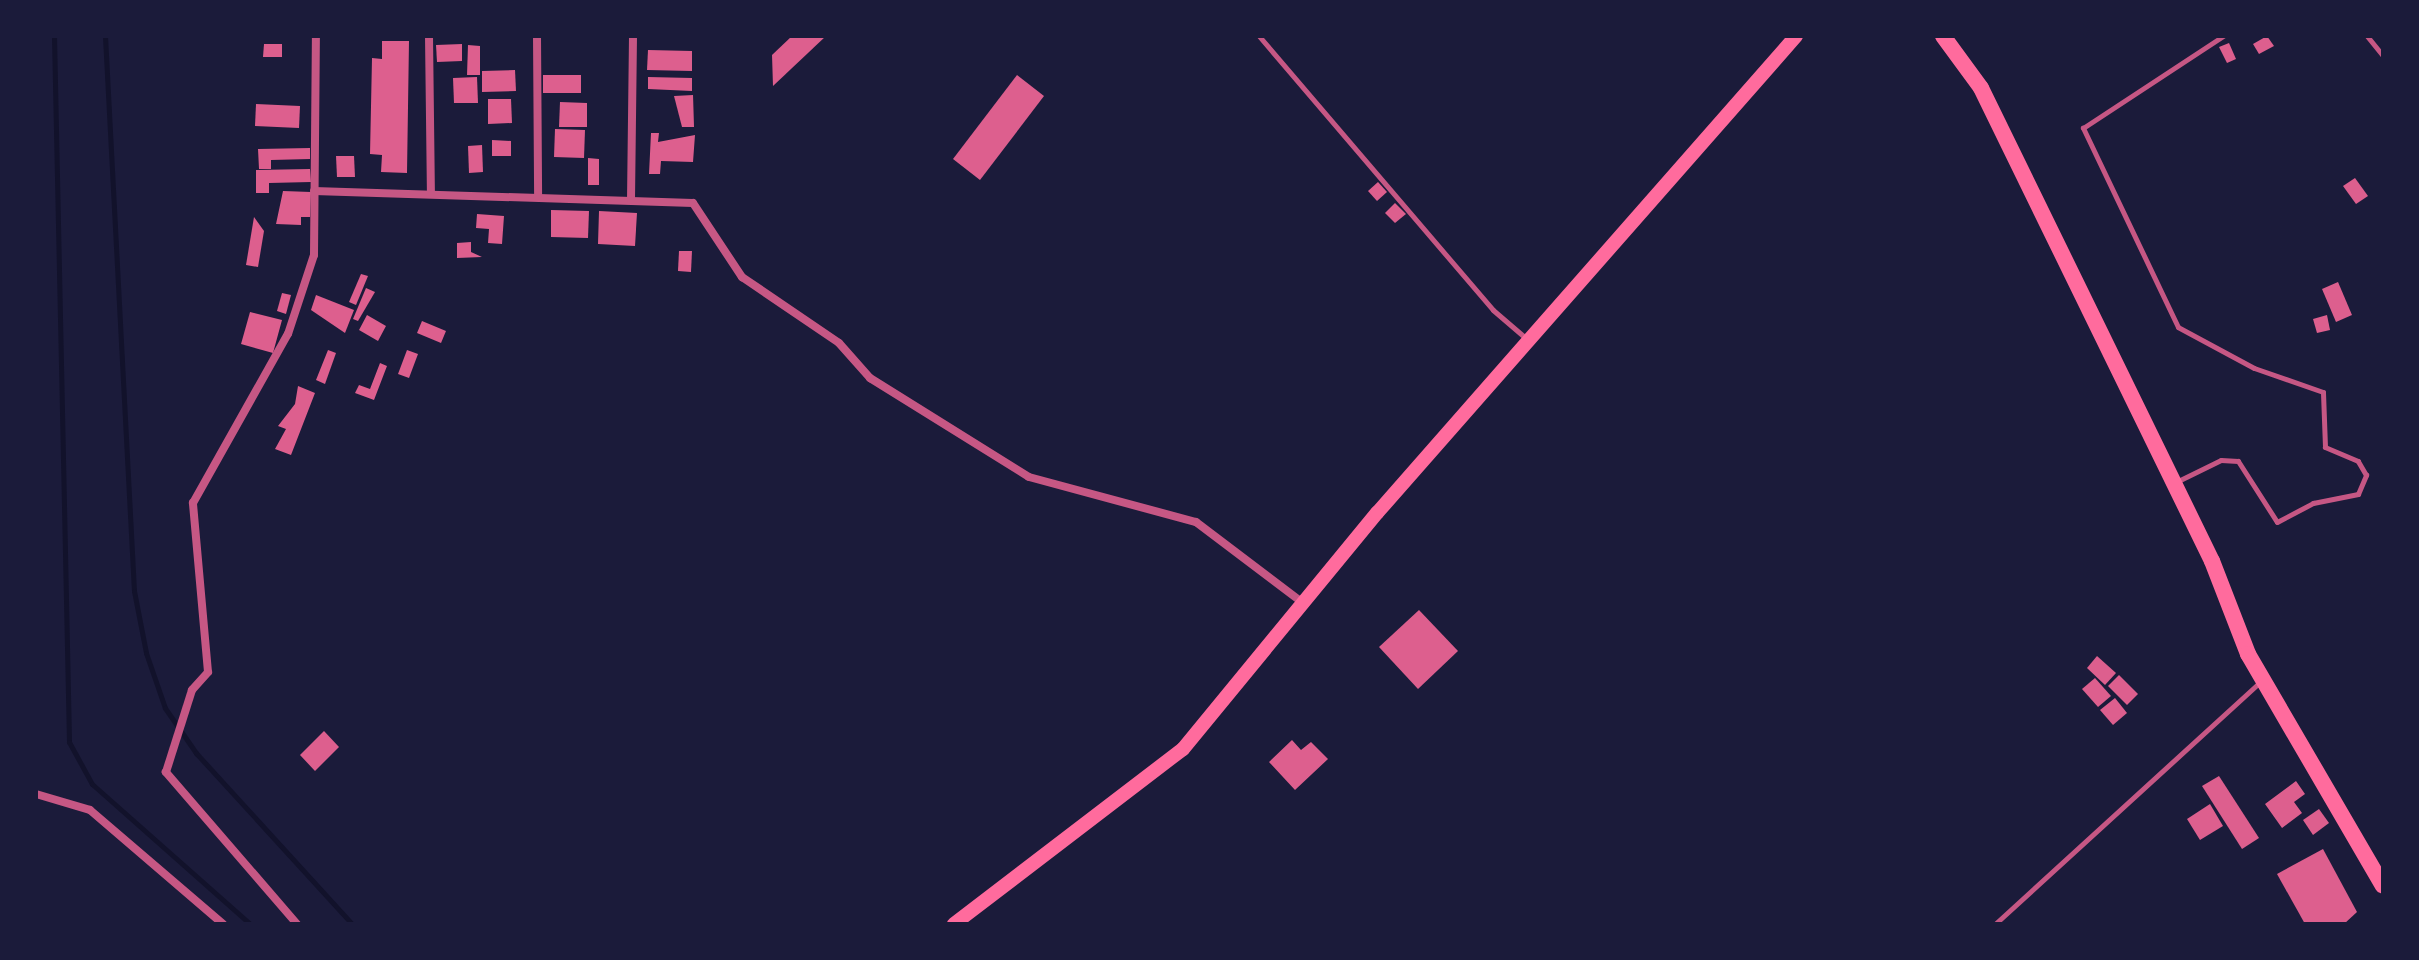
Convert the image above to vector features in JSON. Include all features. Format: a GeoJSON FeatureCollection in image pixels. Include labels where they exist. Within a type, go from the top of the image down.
{"type":"FeatureCollection","features":[{"type":"Feature","properties":{"kind":"highway"},"geometry":{"type":"LineString","coordinates":[[1943,36],[1981,88],[2263,680],[2383,886]]}},
{"type":"Feature","properties":{"kind":"main road"},"geometry":{"type":"LineString","coordinates":[[954,924],[1183,749],[1303,603],[1528,340],[1796,36]]}},
{"type":"Feature","properties":{"kind":"street"},"geometry":{"type":"LineString","coordinates":[[297,924],[166,772],[192,690],[208,672],[193,503],[288,334],[314,255],[316,36]]}},
{"type":"Feature","properties":{"kind":"street"},"geometry":{"type":"LineString","coordinates":[[429,36],[431,194]]}},
{"type":"Feature","properties":{"kind":"street"},"geometry":{"type":"LineString","coordinates":[[537,36],[538,196]]}},
{"type":"Feature","properties":{"kind":"street"},"geometry":{"type":"LineString","coordinates":[[631,200],[633,36]]}},
{"type":"Feature","properties":{"kind":"street"},"geometry":{"type":"LineString","coordinates":[[314,191],[693,203],[742,277],[839,343],[870,378],[1029,477],[1196,522],[1303,603]]}},
{"type":"Feature","properties":{"kind":"street"},"geometry":{"type":"LineString","coordinates":[[36,794],[90,810],[223,924]]}},
{"type":"Feature","properties":{"kind":"lane"},"geometry":{"type":"LineString","coordinates":[[1259,36],[1493,310],[1528,340]]}},
{"type":"Feature","properties":{"kind":"lane"},"geometry":{"type":"LineString","coordinates":[[2172,484],[2221,460],[2238,461],[2277,522],[2313,503],[2358,494],[2366,475],[2358,461],[2325,447],[2323,392],[2254,368],[2178,327],[2083,128],[2223,36]]}},
{"type":"Feature","properties":{"kind":"lane"},"geometry":{"type":"LineString","coordinates":[[2367,36],[2383,56]]}},
{"type":"Feature","properties":{"kind":"lane"},"geometry":{"type":"LineString","coordinates":[[1995,924],[2263,680]]}},
{"type":"Feature","properties":{"kind":"building"},"geometry":{"type":"Polygon","coordinates":[[[792,36],[826,36],[773,86],[772,55],[792,36]]]}},
{"type":"Feature","properties":{"kind":"building"},"geometry":{"type":"Polygon","coordinates":[[[2267,36],[2274,46],[2259,54],[2253,44],[2267,36]]]}},
{"type":"Feature","properties":{"kind":"building"},"geometry":{"type":"Polygon","coordinates":[[[382,41],[409,41],[407,173],[381,172],[382,155],[370,154],[372,58],[382,59],[382,41]]]}},
{"type":"Feature","properties":{"kind":"building"},"geometry":{"type":"Polygon","coordinates":[[[2229,43],[2236,59],[2227,63],[2219,47],[2229,43]]]}},
{"type":"Feature","properties":{"kind":"building"},"geometry":{"type":"Polygon","coordinates":[[[264,44],[282,44],[282,57],[263,57],[264,44]]]}},
{"type":"Feature","properties":{"kind":"building"},"geometry":{"type":"Polygon","coordinates":[[[462,44],[462,61],[437,62],[436,45],[462,44]]]}},
{"type":"Feature","properties":{"kind":"building"},"geometry":{"type":"Polygon","coordinates":[[[468,45],[480,46],[480,75],[467,75],[468,45]]]}},
{"type":"Feature","properties":{"kind":"building"},"geometry":{"type":"Polygon","coordinates":[[[648,50],[692,51],[692,71],[647,70],[648,50]]]}},
{"type":"Feature","properties":{"kind":"building"},"geometry":{"type":"Polygon","coordinates":[[[515,70],[516,91],[482,92],[482,71],[515,70]]]}},
{"type":"Feature","properties":{"kind":"building"},"geometry":{"type":"Polygon","coordinates":[[[543,75],[581,75],[581,93],[543,93],[543,75]]]}},
{"type":"Feature","properties":{"kind":"building"},"geometry":{"type":"Polygon","coordinates":[[[1017,75],[1044,96],[980,180],[953,159],[1017,75]]]}},
{"type":"Feature","properties":{"kind":"building"},"geometry":{"type":"Polygon","coordinates":[[[477,77],[478,103],[454,103],[453,78],[477,77]]]}},
{"type":"Feature","properties":{"kind":"building"},"geometry":{"type":"Polygon","coordinates":[[[648,77],[692,78],[692,91],[648,89],[648,77]]]}},
{"type":"Feature","properties":{"kind":"building"},"geometry":{"type":"Polygon","coordinates":[[[693,95],[694,127],[682,127],[674,96],[693,95]]]}},
{"type":"Feature","properties":{"kind":"building"},"geometry":{"type":"Polygon","coordinates":[[[488,99],[511,99],[512,123],[488,124],[488,99]]]}},
{"type":"Feature","properties":{"kind":"building"},"geometry":{"type":"Polygon","coordinates":[[[560,102],[587,103],[587,127],[559,127],[560,102]]]}},
{"type":"Feature","properties":{"kind":"building"},"geometry":{"type":"Polygon","coordinates":[[[256,104],[300,106],[299,128],[255,126],[256,104]]]}},
{"type":"Feature","properties":{"kind":"building"},"geometry":{"type":"Polygon","coordinates":[[[555,129],[585,130],[584,158],[554,157],[555,129]]]}},
{"type":"Feature","properties":{"kind":"building"},"geometry":{"type":"Polygon","coordinates":[[[651,133],[659,133],[658,142],[695,135],[693,162],[661,161],[660,174],[649,174],[651,133]]]}},
{"type":"Feature","properties":{"kind":"building"},"geometry":{"type":"Polygon","coordinates":[[[492,140],[511,141],[511,156],[492,156],[492,140]]]}},
{"type":"Feature","properties":{"kind":"building"},"geometry":{"type":"Polygon","coordinates":[[[482,145],[483,172],[469,173],[468,146],[482,145]]]}},
{"type":"Feature","properties":{"kind":"building"},"geometry":{"type":"Polygon","coordinates":[[[310,148],[310,159],[271,160],[271,169],[259,169],[258,149],[310,148]]]}},
{"type":"Feature","properties":{"kind":"building"},"geometry":{"type":"Polygon","coordinates":[[[336,156],[354,156],[355,177],[337,177],[336,156]]]}},
{"type":"Feature","properties":{"kind":"building"},"geometry":{"type":"Polygon","coordinates":[[[588,158],[599,159],[599,185],[588,185],[588,158]]]}},
{"type":"Feature","properties":{"kind":"building"},"geometry":{"type":"Polygon","coordinates":[[[310,169],[311,182],[269,183],[269,193],[256,193],[256,170],[310,169]]]}},
{"type":"Feature","properties":{"kind":"building"},"geometry":{"type":"Polygon","coordinates":[[[2355,178],[2368,196],[2356,204],[2343,186],[2355,178]]]}},
{"type":"Feature","properties":{"kind":"building"},"geometry":{"type":"Polygon","coordinates":[[[1378,182],[1387,192],[1377,201],[1368,191],[1378,182]]]}},
{"type":"Feature","properties":{"kind":"building"},"geometry":{"type":"Polygon","coordinates":[[[283,191],[311,192],[310,217],[301,217],[301,225],[276,224],[283,191]]]}},
{"type":"Feature","properties":{"kind":"building"},"geometry":{"type":"Polygon","coordinates":[[[1395,203],[1406,214],[1395,223],[1385,213],[1395,203]]]}},
{"type":"Feature","properties":{"kind":"building"},"geometry":{"type":"Polygon","coordinates":[[[551,210],[589,211],[588,238],[551,237],[551,210]]]}},
{"type":"Feature","properties":{"kind":"building"},"geometry":{"type":"Polygon","coordinates":[[[599,211],[637,213],[635,246],[598,244],[599,211]]]}},
{"type":"Feature","properties":{"kind":"building"},"geometry":{"type":"Polygon","coordinates":[[[477,214],[504,216],[502,244],[488,243],[489,229],[476,228],[477,214]]]}},
{"type":"Feature","properties":{"kind":"building"},"geometry":{"type":"Polygon","coordinates":[[[254,217],[264,231],[258,267],[246,265],[254,217]]]}},
{"type":"Feature","properties":{"kind":"building"},"geometry":{"type":"Polygon","coordinates":[[[471,242],[471,252],[482,257],[457,258],[457,243],[471,242]]]}},
{"type":"Feature","properties":{"kind":"building"},"geometry":{"type":"Polygon","coordinates":[[[679,251],[692,251],[691,272],[678,271],[679,251]]]}},
{"type":"Feature","properties":{"kind":"building"},"geometry":{"type":"Polygon","coordinates":[[[361,274],[368,276],[356,305],[349,302],[361,274]]]}},
{"type":"Feature","properties":{"kind":"building"},"geometry":{"type":"Polygon","coordinates":[[[2338,282],[2352,315],[2336,322],[2322,289],[2338,282]]]}},
{"type":"Feature","properties":{"kind":"building"},"geometry":{"type":"Polygon","coordinates":[[[366,288],[375,292],[358,321],[353,319],[366,288]]]}},
{"type":"Feature","properties":{"kind":"building"},"geometry":{"type":"Polygon","coordinates":[[[282,293],[291,295],[286,314],[277,311],[282,293]]]}},
{"type":"Feature","properties":{"kind":"building"},"geometry":{"type":"Polygon","coordinates":[[[316,295],[354,310],[345,333],[311,310],[316,295]]]}},
{"type":"Feature","properties":{"kind":"building"},"geometry":{"type":"Polygon","coordinates":[[[250,312],[282,320],[273,353],[241,344],[250,312]]]}},
{"type":"Feature","properties":{"kind":"building"},"geometry":{"type":"Polygon","coordinates":[[[367,315],[386,326],[378,341],[359,330],[367,315]]]}},
{"type":"Feature","properties":{"kind":"building"},"geometry":{"type":"Polygon","coordinates":[[[2327,315],[2330,330],[2317,333],[2313,319],[2327,315]]]}},
{"type":"Feature","properties":{"kind":"building"},"geometry":{"type":"Polygon","coordinates":[[[422,321],[446,331],[441,343],[417,333],[422,321]]]}},
{"type":"Feature","properties":{"kind":"building"},"geometry":{"type":"Polygon","coordinates":[[[328,350],[336,353],[325,384],[316,380],[328,350]]]}},
{"type":"Feature","properties":{"kind":"building"},"geometry":{"type":"Polygon","coordinates":[[[407,350],[418,354],[409,378],[398,374],[407,350]]]}},
{"type":"Feature","properties":{"kind":"building"},"geometry":{"type":"Polygon","coordinates":[[[380,363],[387,366],[374,400],[355,393],[359,385],[370,389],[380,363]]]}},
{"type":"Feature","properties":{"kind":"building"},"geometry":{"type":"Polygon","coordinates":[[[298,386],[315,393],[291,455],[275,449],[286,429],[278,426],[295,404],[298,386]]]}},
{"type":"Feature","properties":{"kind":"building"},"geometry":{"type":"Polygon","coordinates":[[[1419,610],[1458,651],[1418,689],[1379,647],[1419,610]]]}},
{"type":"Feature","properties":{"kind":"building"},"geometry":{"type":"Polygon","coordinates":[[[2097,656],[2116,673],[2105,685],[2087,668],[2097,656]]]}},
{"type":"Feature","properties":{"kind":"building"},"geometry":{"type":"Polygon","coordinates":[[[2119,675],[2138,694],[2127,705],[2108,686],[2119,675]]]}},
{"type":"Feature","properties":{"kind":"building"},"geometry":{"type":"Polygon","coordinates":[[[2095,678],[2111,696],[2098,707],[2082,689],[2095,678]]]}},
{"type":"Feature","properties":{"kind":"building"},"geometry":{"type":"Polygon","coordinates":[[[2115,698],[2127,713],[2113,725],[2100,710],[2115,698]]]}},
{"type":"Feature","properties":{"kind":"building"},"geometry":{"type":"Polygon","coordinates":[[[324,731],[339,747],[315,771],[300,755],[324,731]]]}},
{"type":"Feature","properties":{"kind":"building"},"geometry":{"type":"Polygon","coordinates":[[[1292,740],[1301,750],[1311,742],[1328,759],[1295,790],[1269,762],[1292,740]]]}},
{"type":"Feature","properties":{"kind":"building"},"geometry":{"type":"Polygon","coordinates":[[[2219,776],[2259,838],[2242,849],[2202,786],[2219,776]]]}},
{"type":"Feature","properties":{"kind":"building"},"geometry":{"type":"Polygon","coordinates":[[[2296,781],[2305,794],[2294,802],[2302,813],[2282,828],[2265,804],[2296,781]]]}},
{"type":"Feature","properties":{"kind":"building"},"geometry":{"type":"Polygon","coordinates":[[[2210,804],[2223,826],[2200,840],[2187,819],[2210,804]]]}},
{"type":"Feature","properties":{"kind":"building"},"geometry":{"type":"Polygon","coordinates":[[[2319,809],[2329,823],[2313,835],[2303,820],[2319,809]]]}},
{"type":"Feature","properties":{"kind":"building"},"geometry":{"type":"Polygon","coordinates":[[[2323,849],[2357,912],[2344,924],[2305,924],[2277,874],[2323,849]]]}},
{"type":"Feature","properties":{"kind":"waterway"},"geometry":{"type":"LineString","coordinates":[[54,36],[69,742],[92,784],[250,924]]}},
{"type":"Feature","properties":{"kind":"waterway"},"geometry":{"type":"LineString","coordinates":[[105,36],[134,591],[146,653],[165,708],[196,753],[352,924]]}}]}
